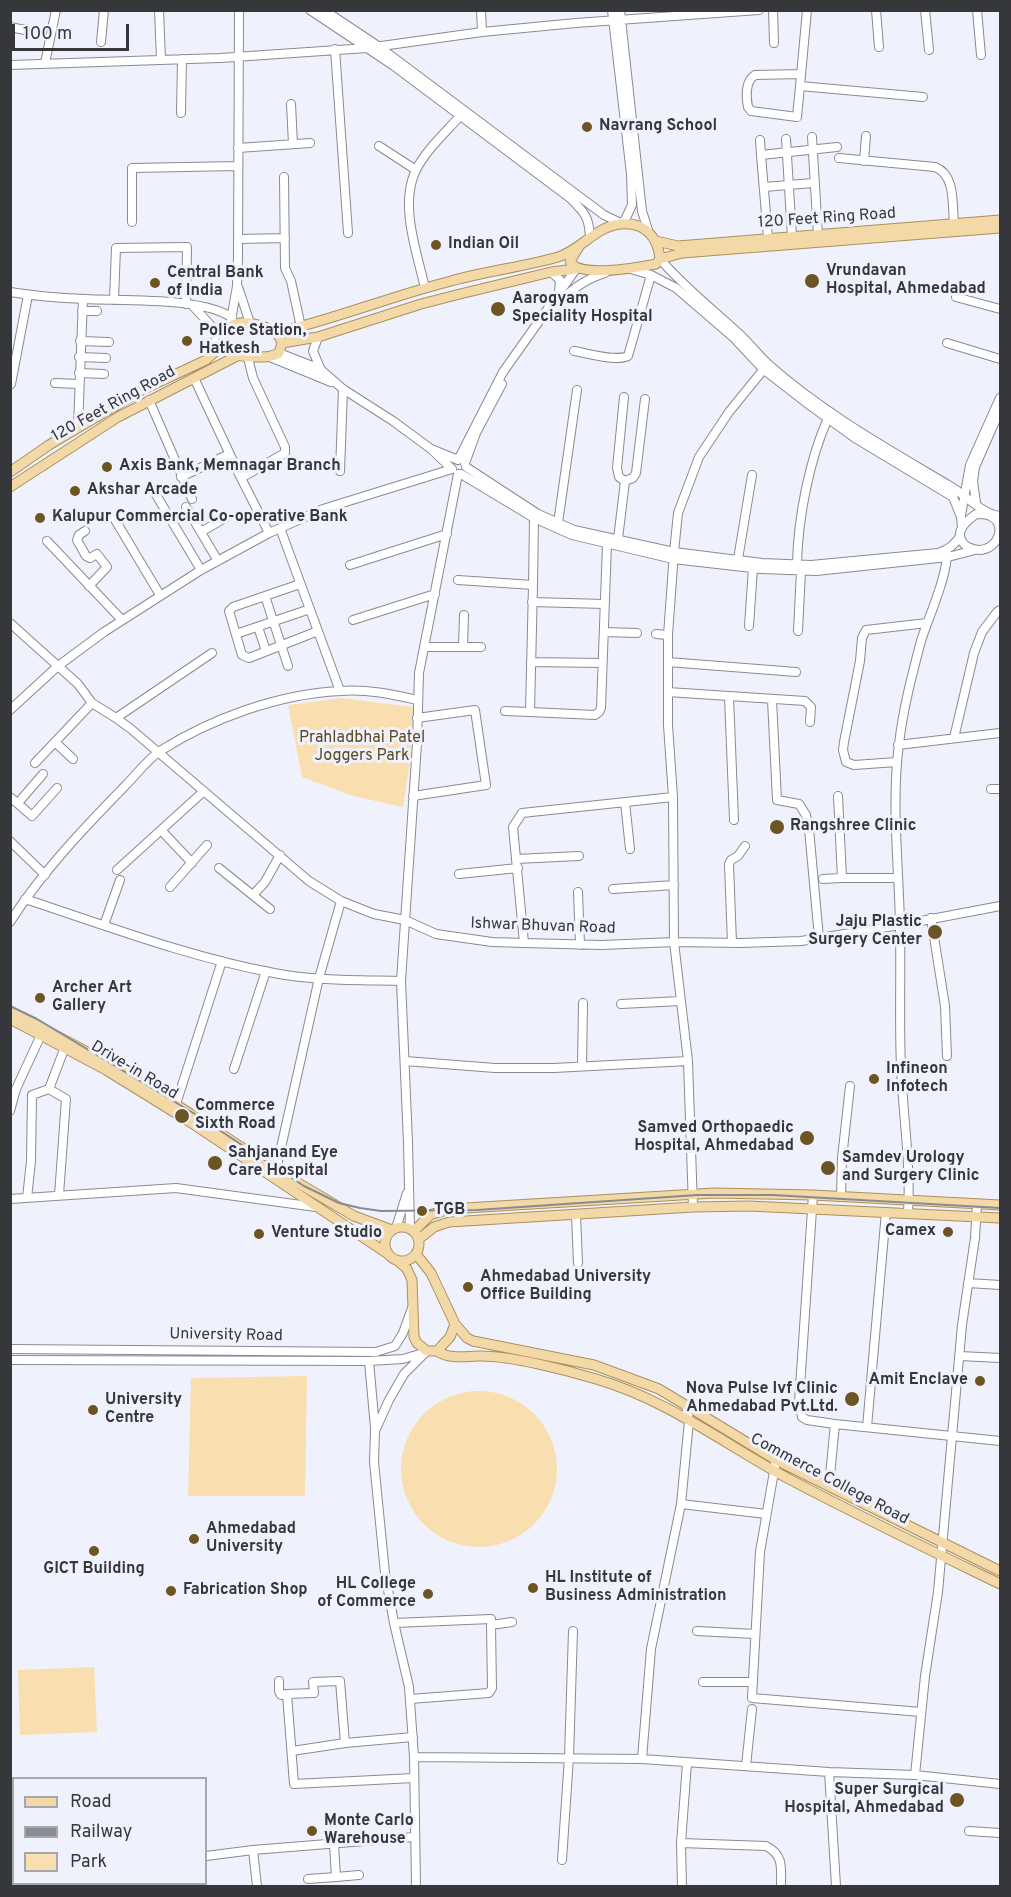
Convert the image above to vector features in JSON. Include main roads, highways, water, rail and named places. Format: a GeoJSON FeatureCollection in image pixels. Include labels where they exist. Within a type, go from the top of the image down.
{"type":"FeatureCollection","features":[{"type":"Feature","properties":{"kind":"main road","name":"120 Feet Ring Road"},"geometry":{"type":"LineString","coordinates":[[656,241],[678,246],[1000,220]]}},
{"type":"Feature","properties":{"kind":"main road"},"geometry":{"type":"LineString","coordinates":[[281,348],[276,333],[425,288],[560,256],[605,228],[622,224],[648,230],[656,241],[660,259]]}},
{"type":"Feature","properties":{"kind":"main road","name":"120 Feet Ring Road"},"geometry":{"type":"LineString","coordinates":[[576,268],[597,271],[629,268],[656,264],[660,259],[682,253],[1000,228]]}},
{"type":"Feature","properties":{"kind":"main road"},"geometry":{"type":"LineString","coordinates":[[576,268],[570,261],[580,245]]}},
{"type":"Feature","properties":{"kind":"main road"},"geometry":{"type":"LineString","coordinates":[[224,339],[227,350],[237,356],[270,357],[281,348],[421,304],[576,268]]}},
{"type":"Feature","properties":{"kind":"main road","name":"120 Feet Ring Road"},"geometry":{"type":"LineString","coordinates":[[10,472],[78,427],[142,390],[206,360],[224,339],[231,322],[250,323],[276,333]]}},
{"type":"Feature","properties":{"kind":"main road","name":"120 Feet Ring Road"},"geometry":{"type":"LineString","coordinates":[[10,486],[79,440],[149,400],[237,356]]}},
{"type":"Feature","properties":{"kind":"main road","name":"Drive-in Road"},"geometry":{"type":"LineString","coordinates":[[10,1011],[110,1064],[176,1104],[276,1170],[354,1216],[394,1229]]}},
{"type":"Feature","properties":{"kind":"main road","name":"Drive-in Road"},"geometry":{"type":"LineString","coordinates":[[10,1019],[106,1070],[187,1120],[393,1257]]}},
{"type":"Feature","properties":{"kind":"main road"},"geometry":{"type":"LineString","coordinates":[[414,1233],[430,1215],[449,1209],[692,1194],[813,1195],[1000,1205]]}},
{"type":"Feature","properties":{"kind":"main road"},"geometry":{"type":"LineString","coordinates":[[416,1254],[431,1273],[455,1324],[450,1337],[432,1351],[417,1343],[414,1337],[410,1274],[393,1257],[385,1244],[394,1229],[414,1233],[449,1222],[693,1207],[749,1206],[1000,1218]]}},
{"type":"Feature","properties":{"kind":"main road"},"geometry":{"type":"LineString","coordinates":[[393,1257],[407,1260],[416,1254],[419,1247],[414,1233]]}},
{"type":"Feature","properties":{"kind":"main road","name":"Commerce College Road"},"geometry":{"type":"LineString","coordinates":[[455,1324],[466,1338],[473,1341],[594,1365],[659,1389],[774,1465],[829,1486],[1000,1571]]}},
{"type":"Feature","properties":{"kind":"main road","name":"Commerce College Road"},"geometry":{"type":"LineString","coordinates":[[432,1351],[452,1357],[486,1356],[512,1360],[596,1378],[628,1389],[942,1556],[1000,1584]]}},
{"type":"Feature","properties":{"kind":"railway"},"geometry":{"type":"LineString","coordinates":[[10,1006],[37,1019],[195,1114],[304,1186],[339,1203],[360,1208],[381,1211],[477,1210],[697,1195],[773,1195],[1000,1208]]}},
{"type":"Feature","properties":{"kind":"place","name":"Navrang School"},"geometry":{"type":"Point","coordinates":[587,127]}},
{"type":"Feature","properties":{"kind":"place","name":"Indian Oil"},"geometry":{"type":"Point","coordinates":[436,245]}},
{"type":"Feature","properties":{"kind":"place","name":"Vrundavan Hospital, Ahmedabad"},"geometry":{"type":"Point","coordinates":[812,281]}},
{"type":"Feature","properties":{"kind":"place","name":"Central Bank of India"},"geometry":{"type":"Point","coordinates":[155,283]}},
{"type":"Feature","properties":{"kind":"place","name":"Aarogyam Speciality Hospital"},"geometry":{"type":"Point","coordinates":[498,309]}},
{"type":"Feature","properties":{"kind":"place","name":"Police Station, Hatkesh"},"geometry":{"type":"Point","coordinates":[187,341]}},
{"type":"Feature","properties":{"kind":"place","name":"Axis Bank, Memnagar Branch"},"geometry":{"type":"Point","coordinates":[107,467]}},
{"type":"Feature","properties":{"kind":"place","name":"Akshar Arcade"},"geometry":{"type":"Point","coordinates":[75,491]}},
{"type":"Feature","properties":{"kind":"place","name":"Kalupur Commercial Co-operative Bank"},"geometry":{"type":"Point","coordinates":[40,518]}},
{"type":"Feature","properties":{"kind":"place","name":"Rangshree Clinic"},"geometry":{"type":"Point","coordinates":[777,827]}},
{"type":"Feature","properties":{"kind":"place","name":"Jaju Plastic Surgery Center"},"geometry":{"type":"Point","coordinates":[935,932]}},
{"type":"Feature","properties":{"kind":"place","name":"Archer Art Gallery"},"geometry":{"type":"Point","coordinates":[40,998]}},
{"type":"Feature","properties":{"kind":"place","name":"Infineon Infotech"},"geometry":{"type":"Point","coordinates":[874,1079]}},
{"type":"Feature","properties":{"kind":"place","name":"Commerce Sixth Road"},"geometry":{"type":"Point","coordinates":[182,1116]}},
{"type":"Feature","properties":{"kind":"place","name":"Samved Orthopaedic Hospital, Ahmedabad"},"geometry":{"type":"Point","coordinates":[807,1138]}},
{"type":"Feature","properties":{"kind":"place","name":"Sahjanand Eye Care Hospital"},"geometry":{"type":"Point","coordinates":[215,1163]}},
{"type":"Feature","properties":{"kind":"place","name":"Samdev Urology and Surgery Clinic"},"geometry":{"type":"Point","coordinates":[828,1168]}},
{"type":"Feature","properties":{"kind":"place","name":"TGB"},"geometry":{"type":"Point","coordinates":[422,1211]}},
{"type":"Feature","properties":{"kind":"place","name":"Camex"},"geometry":{"type":"Point","coordinates":[948,1232]}},
{"type":"Feature","properties":{"kind":"place","name":"Venture Studio"},"geometry":{"type":"Point","coordinates":[259,1234]}},
{"type":"Feature","properties":{"kind":"place","name":"Ahmedabad University Office Building"},"geometry":{"type":"Point","coordinates":[468,1287]}},
{"type":"Feature","properties":{"kind":"place","name":"Amit Enclave"},"geometry":{"type":"Point","coordinates":[980,1381]}},
{"type":"Feature","properties":{"kind":"place","name":"Nova Pulse Ivf Clinic Ahmedabad Pvt.Ltd."},"geometry":{"type":"Point","coordinates":[852,1399]}},
{"type":"Feature","properties":{"kind":"place","name":"University Centre"},"geometry":{"type":"Point","coordinates":[93,1410]}},
{"type":"Feature","properties":{"kind":"place","name":"Ahmedabad University"},"geometry":{"type":"Point","coordinates":[194,1539]}},
{"type":"Feature","properties":{"kind":"place","name":"GICT Building"},"geometry":{"type":"Point","coordinates":[94,1551]}},
{"type":"Feature","properties":{"kind":"place","name":"HL Institute of Business Administration"},"geometry":{"type":"Point","coordinates":[533,1588]}},
{"type":"Feature","properties":{"kind":"place","name":"Fabrication Shop"},"geometry":{"type":"Point","coordinates":[171,1591]}},
{"type":"Feature","properties":{"kind":"place","name":"HL College of Commerce"},"geometry":{"type":"Point","coordinates":[428,1594]}},
{"type":"Feature","properties":{"kind":"place","name":"Super Surgical Hospital, Ahmedabad"},"geometry":{"type":"Point","coordinates":[957,1800]}},
{"type":"Feature","properties":{"kind":"place","name":"Monte Carlo Warehouse"},"geometry":{"type":"Point","coordinates":[312,1831]}},
{"type":"Feature","properties":{"kind":"park label","name":"Prahladbhai Patel Joggers Park"},"geometry":{"type":"Point","coordinates":[362,748]}}]}
